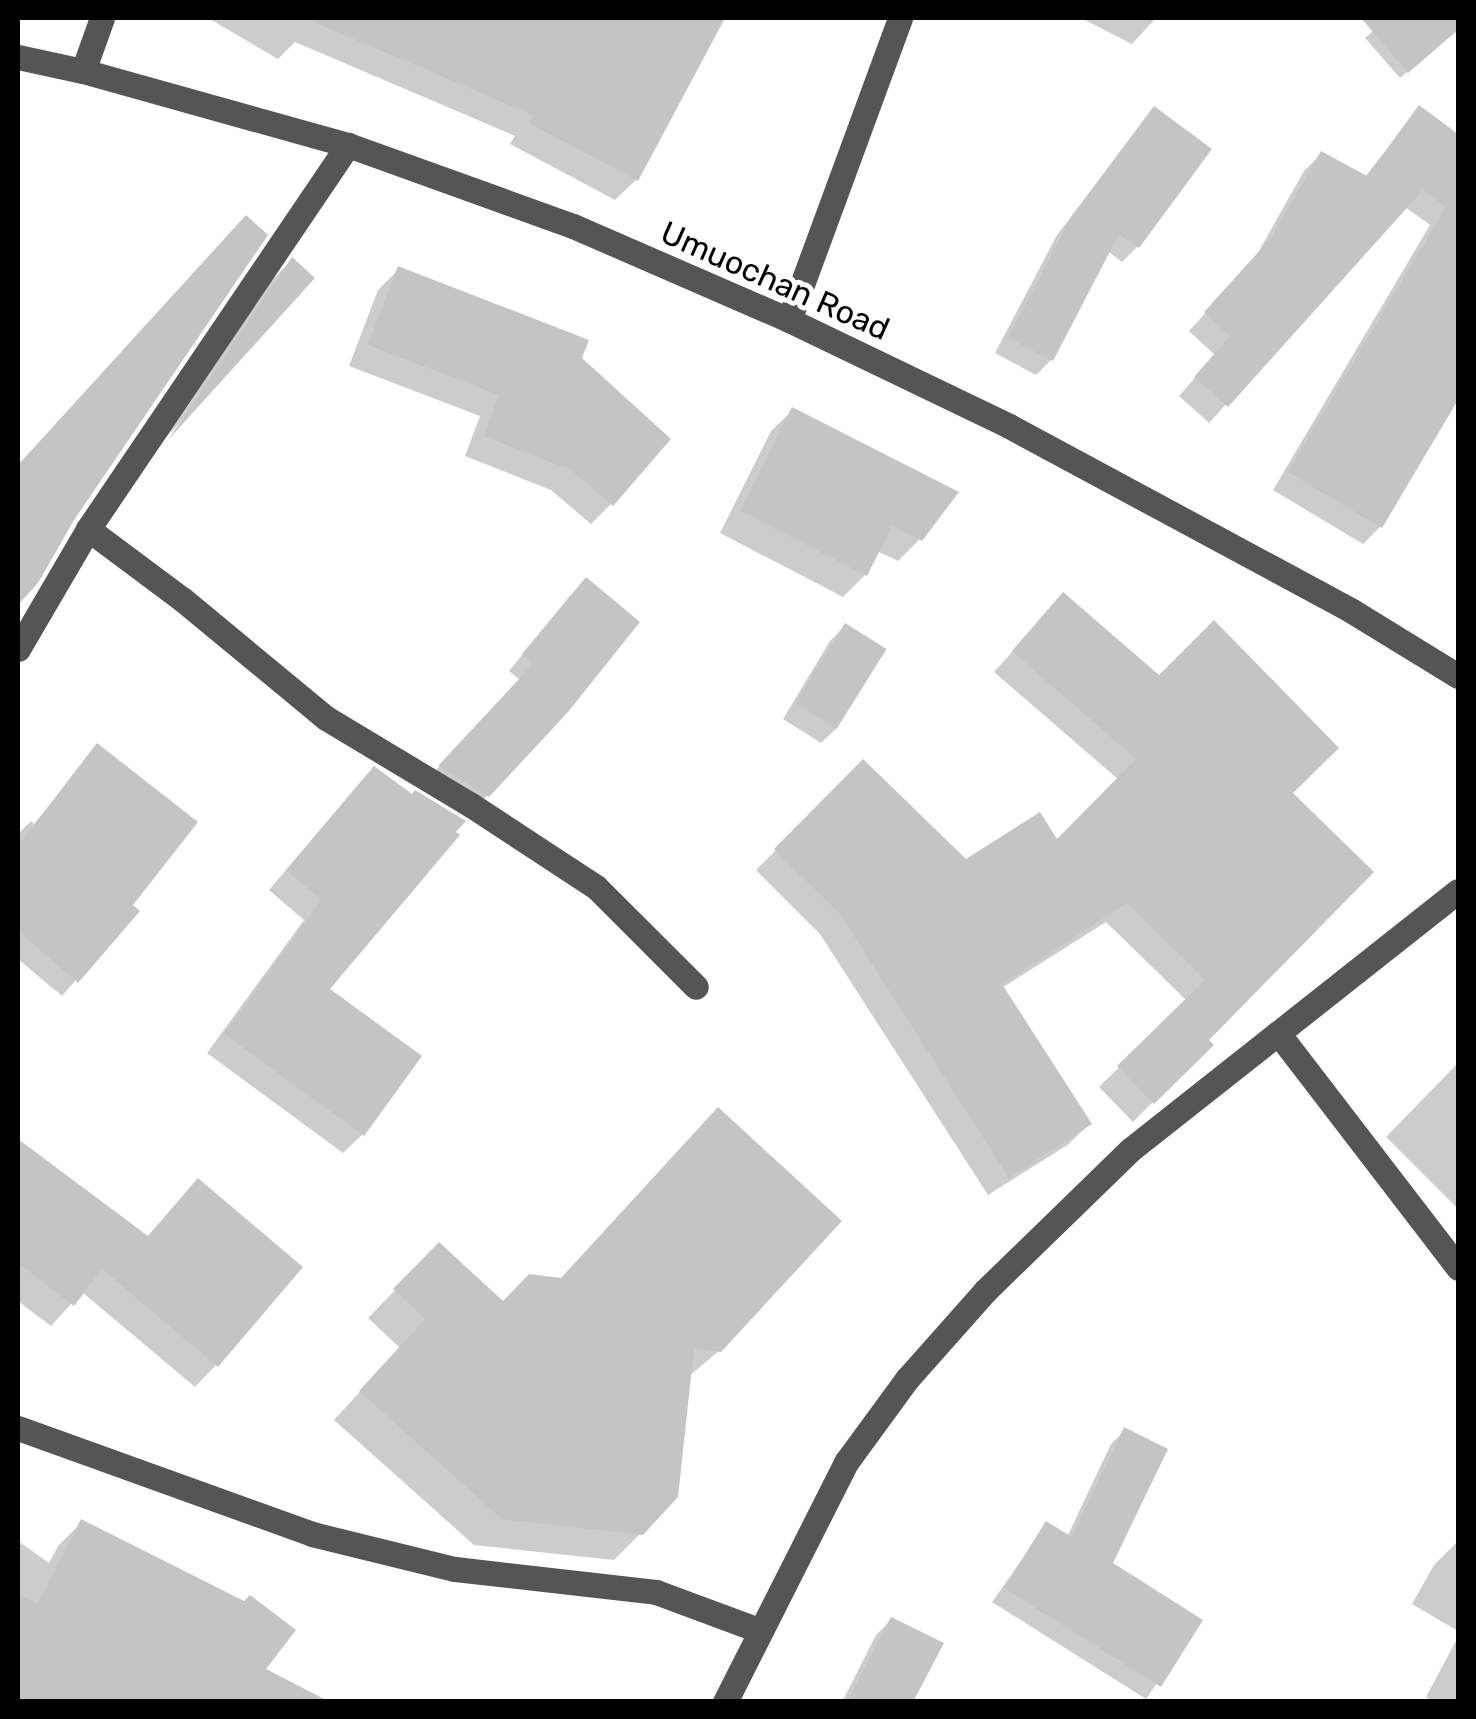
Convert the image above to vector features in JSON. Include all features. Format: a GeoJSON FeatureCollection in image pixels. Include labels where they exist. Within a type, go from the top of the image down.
{"type":"FeatureCollection","features":[{"type":"Feature","properties":{"kind":"street"},"geometry":{"type":"LineString","coordinates":[[83,71],[102,18]]}},
{"type":"Feature","properties":{"kind":"street"},"geometry":{"type":"LineString","coordinates":[[789,320],[900,18]]}},
{"type":"Feature","properties":{"kind":"street","name":"Umuochan Road"},"geometry":{"type":"LineString","coordinates":[[18,57],[83,71],[348,146],[573,226],[789,320],[1009,426],[1352,611],[1458,676]]}},
{"type":"Feature","properties":{"kind":"street"},"geometry":{"type":"LineString","coordinates":[[18,648],[88,529],[348,146]]}},
{"type":"Feature","properties":{"kind":"street"},"geometry":{"type":"LineString","coordinates":[[88,529],[182,599],[326,718],[471,805],[596,888],[696,987]]}},
{"type":"Feature","properties":{"kind":"street"},"geometry":{"type":"LineString","coordinates":[[725,1702],[847,1461],[906,1378],[986,1291],[1130,1150],[1458,891]]}},
{"type":"Feature","properties":{"kind":"street"},"geometry":{"type":"LineString","coordinates":[[1278,1032],[1458,1268]]}},
{"type":"Feature","properties":{"kind":"street"},"geometry":{"type":"LineString","coordinates":[[18,1428],[312,1534],[455,1569],[656,1592],[759,1630]]}},
{"type":"Feature","properties":{"kind":"building"},"geometry":{"type":"Polygon","coordinates":[[[304,18],[725,18],[638,181],[529,123],[533,115],[304,18]]]}},
{"type":"Feature","properties":{"kind":"building"},"geometry":{"type":"Polygon","coordinates":[[[1361,18],[1458,18],[1458,30],[1408,73],[1361,18]]]}},
{"type":"Feature","properties":{"kind":"building"},"geometry":{"type":"Polygon","coordinates":[[[1419,105],[1458,134],[1458,400],[1382,528],[1288,472],[1446,207],[1423,190],[1228,407],[1194,377],[1230,336],[1204,312],[1272,237],[1321,151],[1367,176],[1419,105]]]}},
{"type":"Feature","properties":{"kind":"building"},"geometry":{"type":"Polygon","coordinates":[[[1154,106],[1212,149],[1139,248],[1119,234],[1053,361],[1008,338],[1071,217],[1154,106]]]}},
{"type":"Feature","properties":{"kind":"building"},"geometry":{"type":"Polygon","coordinates":[[[246,215],[268,235],[74,520],[38,583],[18,605],[18,465],[246,215]]]}},
{"type":"Feature","properties":{"kind":"building"},"geometry":{"type":"Polygon","coordinates":[[[292,257],[315,278],[168,440],[292,257]]]}},
{"type":"Feature","properties":{"kind":"building"},"geometry":{"type":"Polygon","coordinates":[[[398,266],[589,340],[582,358],[671,439],[613,506],[571,470],[484,436],[499,395],[368,345],[398,266]]]}},
{"type":"Feature","properties":{"kind":"building"},"geometry":{"type":"Polygon","coordinates":[[[792,407],[959,492],[922,541],[892,526],[867,576],[740,511],[792,407]]]}},
{"type":"Feature","properties":{"kind":"building"},"geometry":{"type":"Polygon","coordinates":[[[586,577],[640,622],[568,712],[489,797],[438,766],[533,664],[522,654],[586,577]]]}},
{"type":"Feature","properties":{"kind":"building"},"geometry":{"type":"Polygon","coordinates":[[[1063,592],[1159,675],[1214,620],[1339,748],[1293,793],[1374,872],[1209,1040],[1214,1045],[1154,1104],[1117,1066],[1205,980],[1127,903],[1002,984],[1092,1124],[1009,1178],[840,914],[774,849],[863,759],[966,859],[1040,812],[1057,839],[1136,759],[1012,651],[1063,592]]]}},
{"type":"Feature","properties":{"kind":"building"},"geometry":{"type":"Polygon","coordinates":[[[845,623],[887,649],[837,729],[795,703],[845,623]]]}},
{"type":"Feature","properties":{"kind":"building"},"geometry":{"type":"Polygon","coordinates":[[[97,743],[198,822],[133,905],[140,911],[78,983],[18,931],[18,846],[97,743]]]}},
{"type":"Feature","properties":{"kind":"building"},"geometry":{"type":"Polygon","coordinates":[[[374,766],[412,794],[415,790],[466,821],[456,832],[460,835],[330,989],[422,1056],[364,1136],[224,1034],[321,900],[286,870],[374,766]]]}},
{"type":"Feature","properties":{"kind":"building"},"geometry":{"type":"Polygon","coordinates":[[[718,1107],[842,1221],[721,1352],[694,1349],[678,1497],[643,1535],[502,1519],[359,1391],[425,1319],[393,1289],[439,1242],[503,1301],[529,1274],[561,1278],[718,1107]]]}},
{"type":"Feature","properties":{"kind":"building"},"geometry":{"type":"Polygon","coordinates":[[[18,1139],[148,1236],[198,1178],[303,1267],[218,1367],[102,1269],[74,1306],[18,1263],[18,1139]]]}},
{"type":"Feature","properties":{"kind":"building"},"geometry":{"type":"Polygon","coordinates":[[[1124,1427],[1168,1449],[1113,1563],[1203,1620],[1161,1687],[1004,1588],[1046,1521],[1072,1537],[1124,1427]]]}},
{"type":"Feature","properties":{"kind":"building"},"geometry":{"type":"Polygon","coordinates":[[[81,1519],[244,1601],[250,1595],[296,1630],[266,1669],[330,1702],[18,1702],[18,1594],[38,1604],[81,1519]]]}},
{"type":"Feature","properties":{"kind":"building"},"geometry":{"type":"Polygon","coordinates":[[[891,1617],[944,1643],[913,1702],[847,1702],[891,1617]]]}}]}
